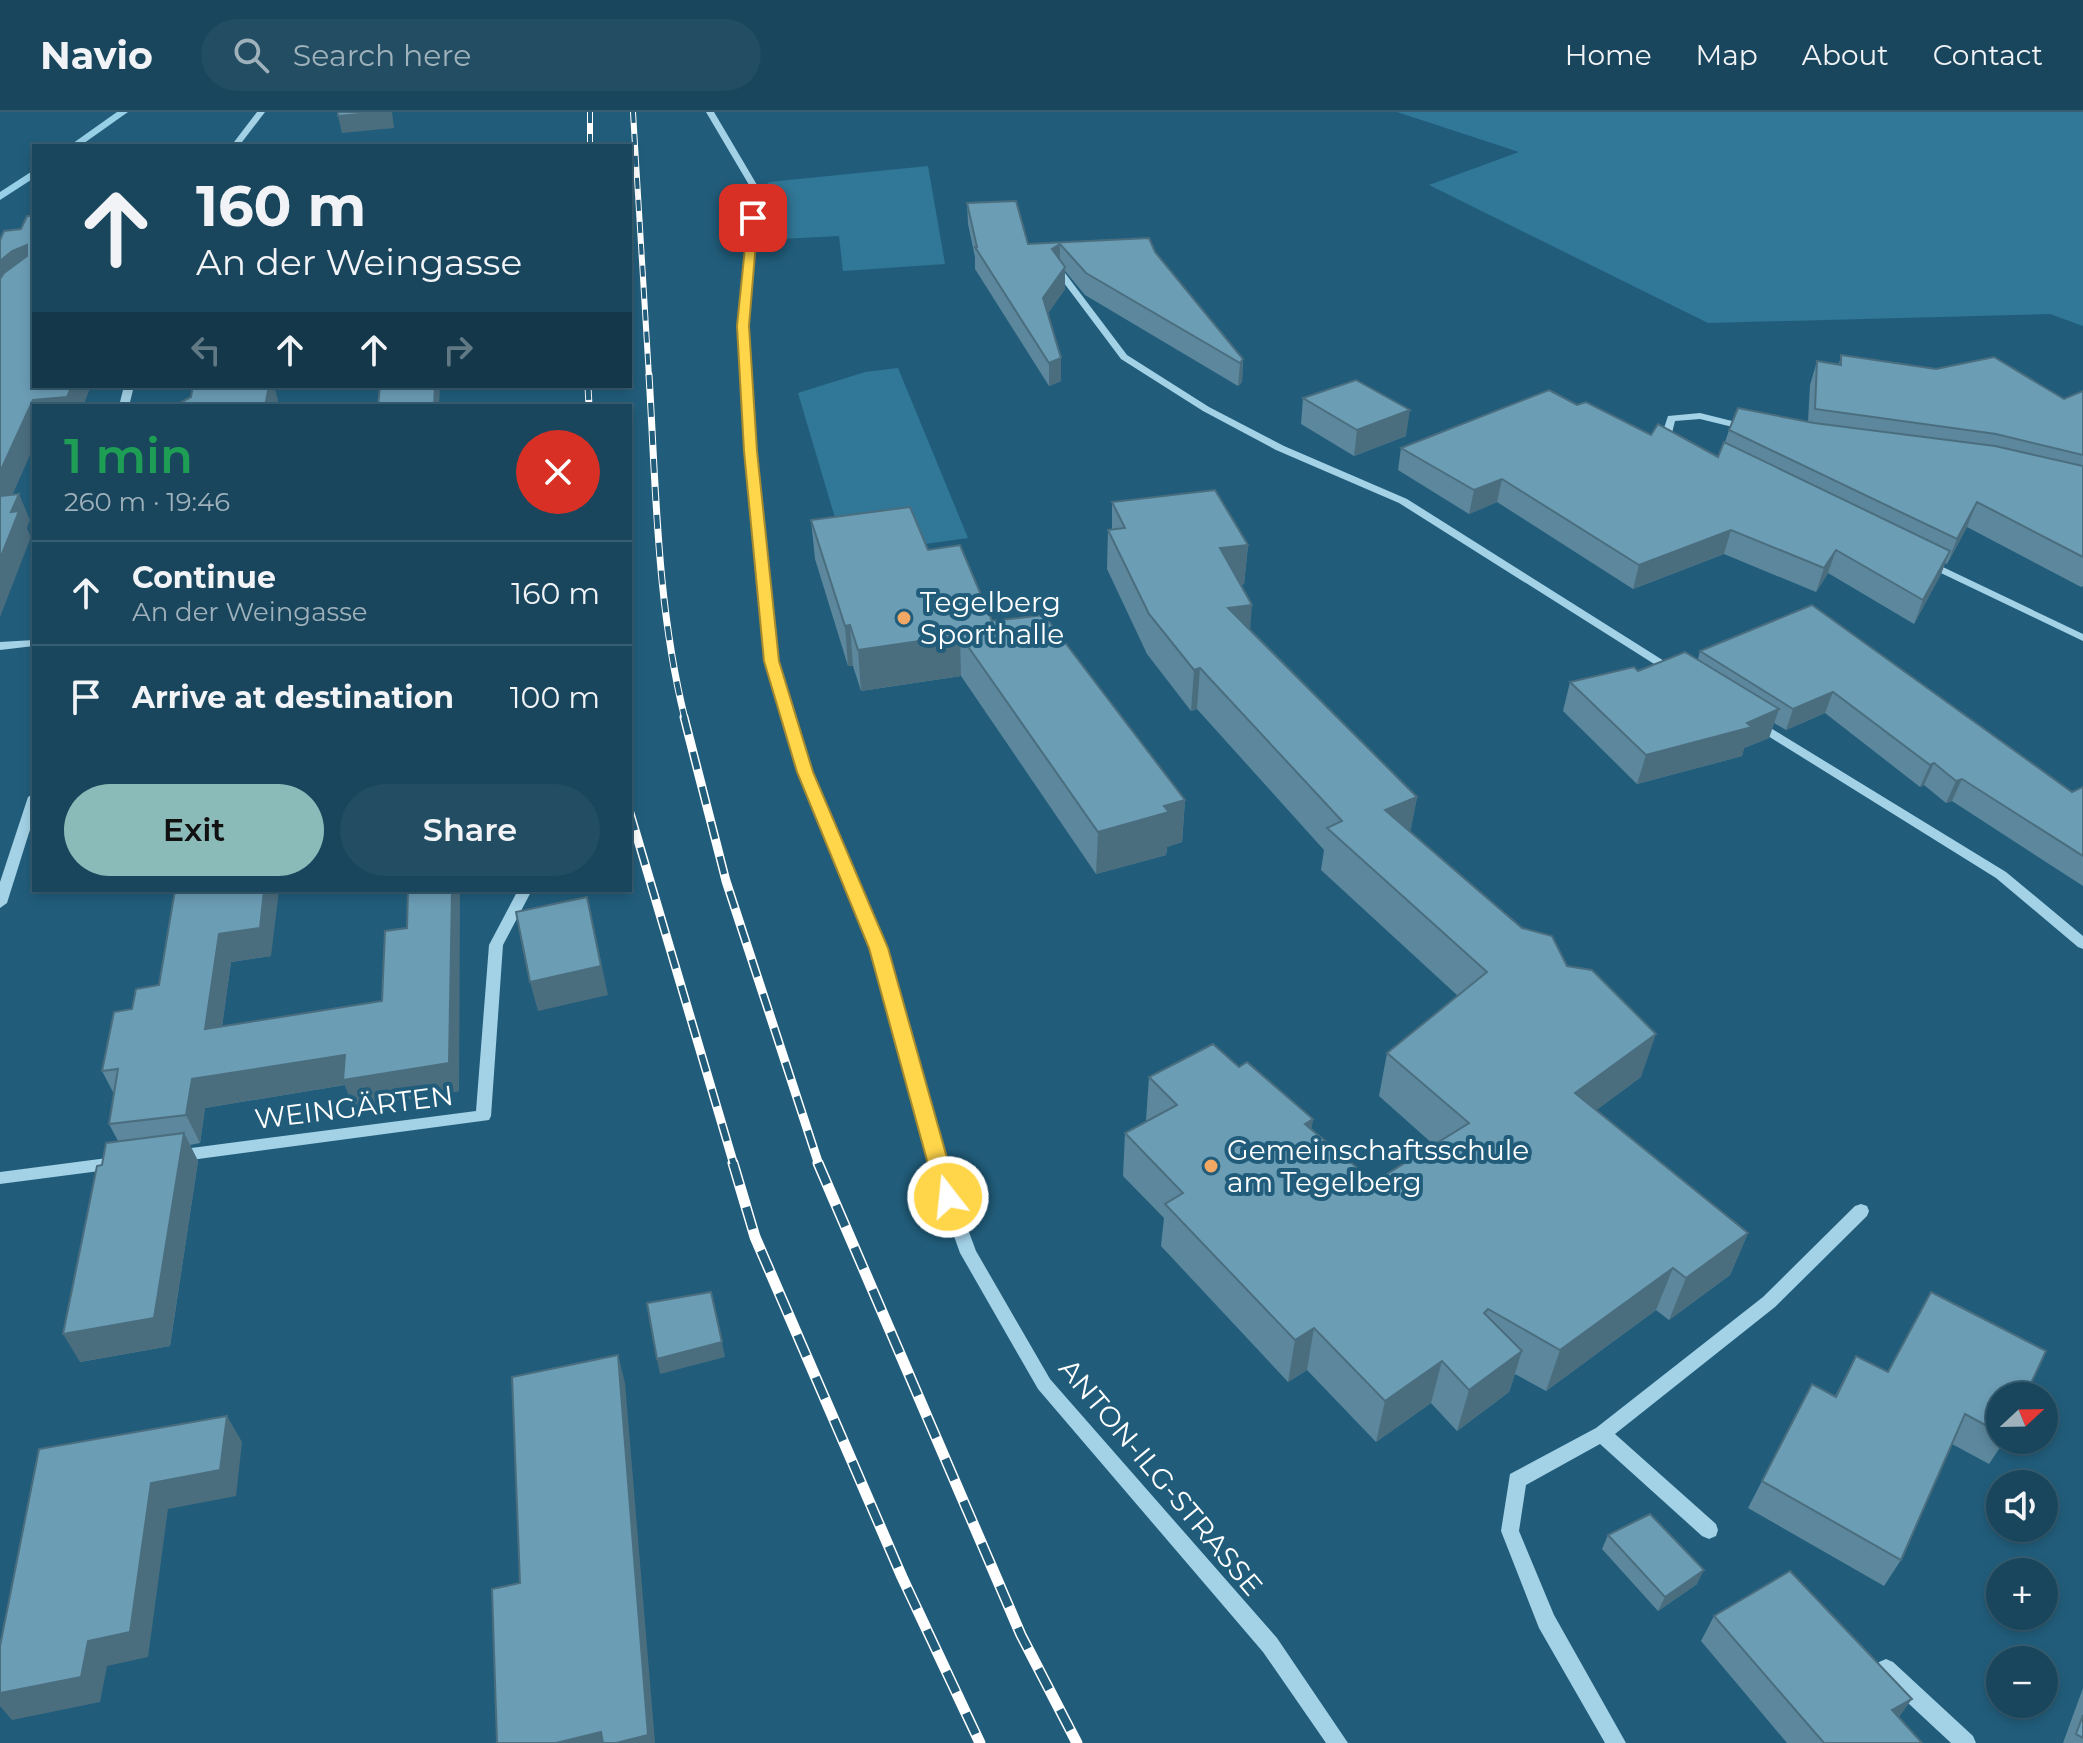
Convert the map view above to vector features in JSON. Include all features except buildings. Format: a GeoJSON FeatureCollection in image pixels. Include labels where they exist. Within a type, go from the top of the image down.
{"type":"FeatureCollection","features":[{"type":"Feature","properties":{"kind":"street"},"geometry":{"type":"LineString","coordinates":[[237,144],[261,112]]}},
{"type":"Feature","properties":{"kind":"street","name":"ANTON-ILG-STRASSE"},"geometry":{"type":"LineString","coordinates":[[710,112],[756,190],[743,326],[751,451],[772,661],[805,772],[878,948],[948,1197],[968,1253],[1044,1384],[1270,1645],[1338,1743]]}},
{"type":"Feature","properties":{"kind":"street"},"geometry":{"type":"LineString","coordinates":[[1059,271],[1124,357],[1206,409],[1280,448],[1403,501],[1683,677]]}},
{"type":"Feature","properties":{"kind":"street"},"geometry":{"type":"LineString","coordinates":[[1694,447],[1667,434],[1671,418],[1700,416],[1765,432]]}},
{"type":"Feature","properties":{"kind":"street"},"geometry":{"type":"LineString","coordinates":[[1915,556],[2083,638]]}},
{"type":"Feature","properties":{"kind":"street"},"geometry":{"type":"LineString","coordinates":[[0,646],[32,643]]}},
{"type":"Feature","properties":{"kind":"street"},"geometry":{"type":"LineString","coordinates":[[1748,718],[2001,875],[2083,944]]}},
{"type":"Feature","properties":{"kind":"street"},"geometry":{"type":"LineString","coordinates":[[0,903],[32,803]]}},
{"type":"Feature","properties":{"kind":"street","name":"WEINGÄRTEN"},"geometry":{"type":"LineString","coordinates":[[156,1158],[483,1116],[496,945],[524,892]]}},
{"type":"Feature","properties":{"kind":"street"},"geometry":{"type":"LineString","coordinates":[[0,1178],[125,1162]]}},
{"type":"Feature","properties":{"kind":"street"},"geometry":{"type":"LineString","coordinates":[[1616,1743],[1546,1621],[1510,1531],[1517,1480],[1602,1434],[1769,1302],[1861,1211]]}},
{"type":"Feature","properties":{"kind":"street"},"geometry":{"type":"LineString","coordinates":[[1602,1434],[1709,1530]]}},
{"type":"Feature","properties":{"kind":"street"},"geometry":{"type":"LineString","coordinates":[[1886,1669],[1966,1743]]}},
{"type":"Feature","properties":{"kind":"shaded area"},"geometry":{"type":"Polygon","coordinates":[[[1397,112],[2083,112],[2083,326],[2050,314],[1708,323],[1429,185],[1519,152],[1397,112]]]}},
{"type":"Feature","properties":{"kind":"shaded area"},"geometry":{"type":"Polygon","coordinates":[[[928,166],[945,264],[843,271],[839,236],[762,240],[764,187],[769,182],[928,166]]]}},
{"type":"Feature","properties":{"kind":"shaded area"},"geometry":{"type":"Polygon","coordinates":[[[898,368],[968,538],[846,555],[798,393],[865,372],[898,368]]]}},
{"type":"Feature","properties":{"kind":"waterway"},"geometry":{"type":"LineString","coordinates":[[77,144],[123,112]]}},
{"type":"Feature","properties":{"kind":"waterway"},"geometry":{"type":"LineString","coordinates":[[0,197],[32,174]]}},
{"type":"Feature","properties":{"kind":"railway"},"geometry":{"type":"LineString","coordinates":[[590,112],[590,144]]}},
{"type":"Feature","properties":{"kind":"railway"},"geometry":{"type":"LineString","coordinates":[[633,112],[649,377]]}},
{"type":"Feature","properties":{"kind":"railway"},"geometry":{"type":"LineString","coordinates":[[649,375],[663,591],[685,719]]}},
{"type":"Feature","properties":{"kind":"railway"},"geometry":{"type":"LineString","coordinates":[[588,388],[589,404]]}},
{"type":"Feature","properties":{"kind":"railway"},"geometry":{"type":"LineString","coordinates":[[684,717],[726,881],[819,1165]]}},
{"type":"Feature","properties":{"kind":"railway"},"geometry":{"type":"LineString","coordinates":[[632,820],[734,1165]]}},
{"type":"Feature","properties":{"kind":"railway"},"geometry":{"type":"LineString","coordinates":[[733,1163],[755,1237],[902,1577],[980,1743]]}},
{"type":"Feature","properties":{"kind":"railway"},"geometry":{"type":"LineString","coordinates":[[818,1163],[1021,1635],[1077,1743]]}},
{"type":"Feature","properties":{"kind":"place","name":"Tegelberg Sporthalle"},"geometry":{"type":"Point","coordinates":[904,618]}},
{"type":"Feature","properties":{"kind":"place","name":"Gemeinschaftsschule am Tegelberg"},"geometry":{"type":"Point","coordinates":[1211,1166]}},
{"type":"Feature","properties":{"kind":"route"},"geometry":{"type":"LineString","coordinates":[[753,218],[743,326],[751,451],[772,661],[805,772],[878,948],[948,1197]]}}]}
